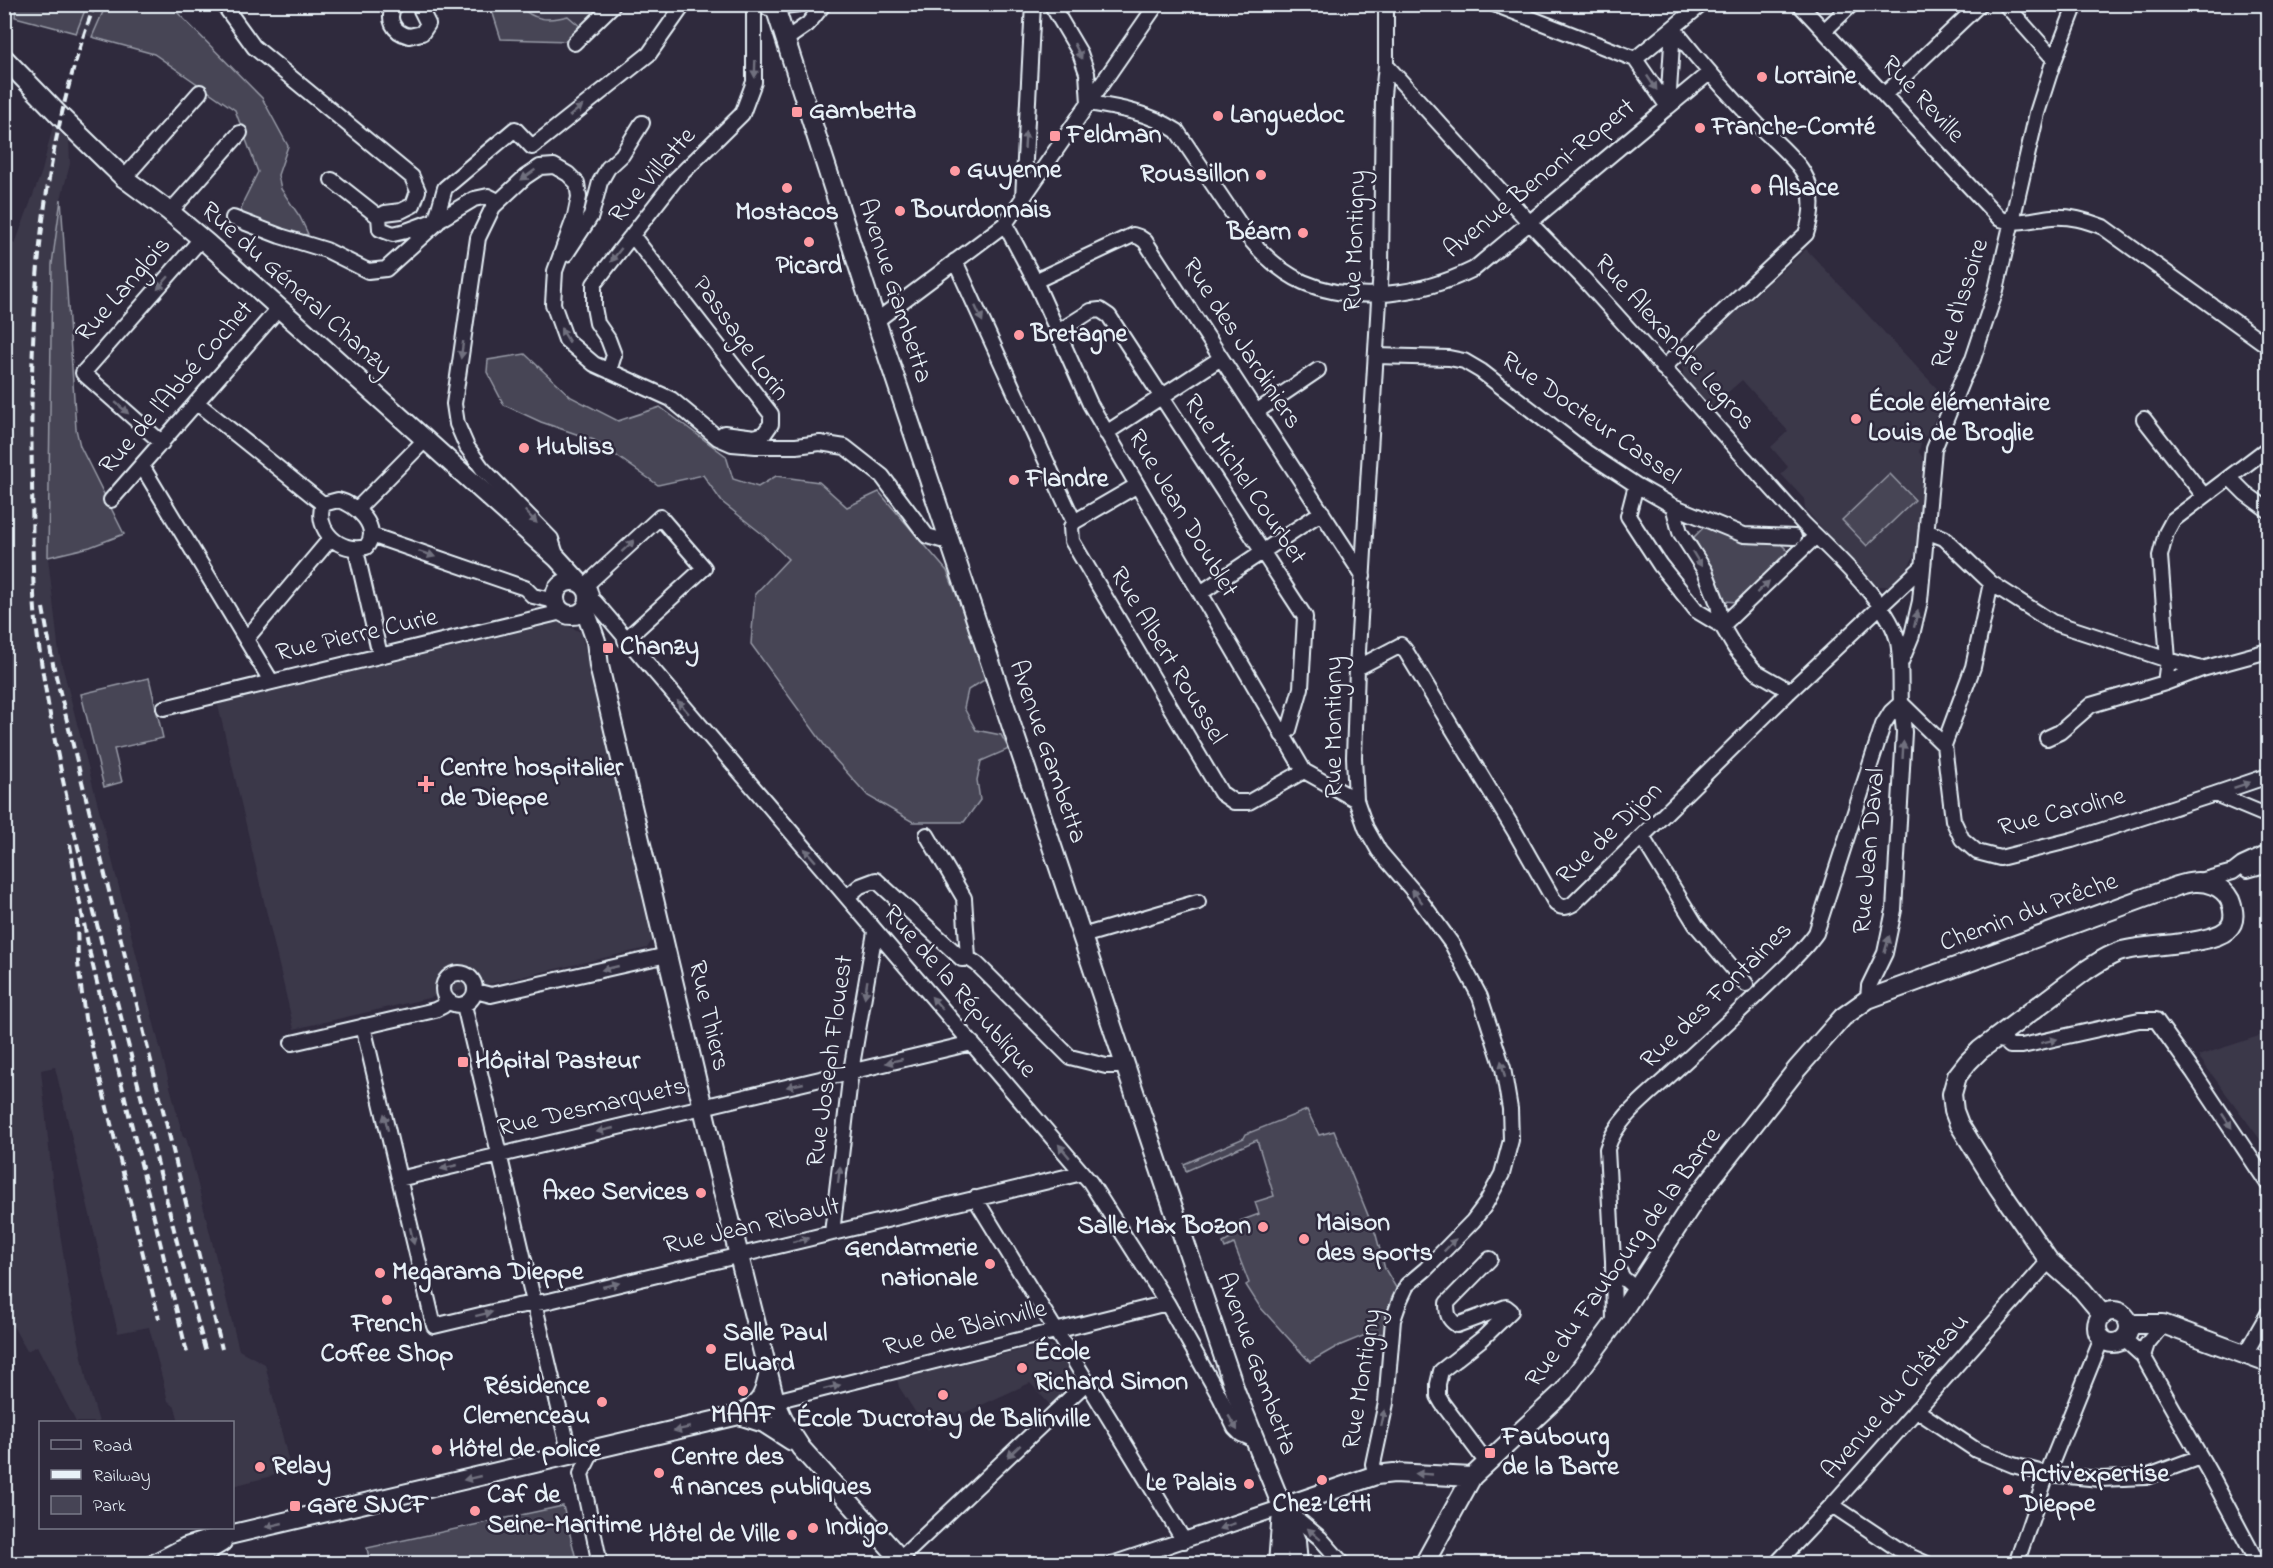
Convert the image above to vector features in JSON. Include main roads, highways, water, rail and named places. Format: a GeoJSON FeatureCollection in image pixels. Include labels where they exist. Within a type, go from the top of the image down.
{"type":"FeatureCollection","features":[{"type":"Feature","properties":{"kind":"main road","name":"Avenue Gambetta"},"geometry":{"type":"LineString","coordinates":[[774,6],[876,321],[1124,1061],[1228,1395],[1255,1440],[1296,1541],[1298,1563]]}},
{"type":"Feature","properties":{"kind":"main road","name":"Rue du Géneral Chanzy"},"geometry":{"type":"LineString","coordinates":[[4,58],[124,178],[170,212],[201,239],[557,558],[573,599]]}},
{"type":"Feature","properties":{"kind":"main road","name":"Rue Thiers"},"geometry":{"type":"LineString","coordinates":[[573,599],[596,641],[599,666],[768,1377],[775,1401],[786,1425],[801,1448]]}},
{"type":"Feature","properties":{"kind":"main road","name":"Chemin du Prêche"},"geometry":{"type":"LineString","coordinates":[[1868,999],[2177,886],[2205,882],[2224,891],[2231,904],[2233,918],[2227,930],[2212,938],[2144,946],[2111,956],[2085,970],[1993,1039],[1968,1062],[1957,1076],[1952,1094],[1954,1110],[1973,1149],[2049,1261],[2082,1290],[2103,1315]]}},
{"type":"Feature","properties":{"kind":"main road","name":"Rue du Faubourg de la Barre"},"geometry":{"type":"LineString","coordinates":[[1424,1563],[1472,1478],[1564,1391],[1614,1324],[1696,1198],[1797,1069],[1843,1017],[1868,999]]}},
{"type":"Feature","properties":{"kind":"main road"},"geometry":{"type":"LineString","coordinates":[[2114,1311],[2119,1312],[2123,1315],[2126,1331],[2120,1342],[2110,1343],[2102,1338],[2098,1324],[2103,1315],[2114,1311]]}},
{"type":"Feature","properties":{"kind":"main road"},"geometry":{"type":"LineString","coordinates":[[2126,1331],[2163,1324],[2268,1363]]}},
{"type":"Feature","properties":{"kind":"main road"},"geometry":{"type":"LineString","coordinates":[[745,1417],[764,1394],[768,1377]]}},
{"type":"Feature","properties":{"kind":"main road"},"geometry":{"type":"LineString","coordinates":[[154,1563],[186,1547],[237,1534],[570,1455],[745,1417],[772,1427],[801,1448],[903,1561]]}},
{"type":"Feature","properties":{"kind":"main road"},"geometry":{"type":"LineString","coordinates":[[1278,1563],[1283,1508],[1376,1475],[1394,1473],[1472,1478]]}},
{"type":"Feature","properties":{"kind":"main road"},"geometry":{"type":"LineString","coordinates":[[196,1563],[207,1551],[237,1534]]}},
{"type":"Feature","properties":{"kind":"railway"},"geometry":{"type":"LineString","coordinates":[[95,4],[60,120],[49,180],[35,300],[31,421],[35,606],[47,697],[78,847],[206,1353]]}},
{"type":"Feature","properties":{"kind":"railway"},"geometry":{"type":"LineString","coordinates":[[43,608],[53,664],[222,1349]]}},
{"type":"Feature","properties":{"kind":"railway"},"geometry":{"type":"LineString","coordinates":[[70,844],[90,954],[188,1357]]}},
{"type":"Feature","properties":{"kind":"railway"},"geometry":{"type":"LineString","coordinates":[[77,919],[78,963],[85,1018],[159,1319]]}},
{"type":"Feature","properties":{"kind":"place","name":"Lorraine"},"geometry":{"type":"Point","coordinates":[1762,77]}},
{"type":"Feature","properties":{"kind":"place","name":"Gambetta"},"geometry":{"type":"Point","coordinates":[797,112]}},
{"type":"Feature","properties":{"kind":"place","name":"Languedoc"},"geometry":{"type":"Point","coordinates":[1218,116]}},
{"type":"Feature","properties":{"kind":"place","name":"Franche-Comté"},"geometry":{"type":"Point","coordinates":[1700,128]}},
{"type":"Feature","properties":{"kind":"place","name":"Feldman"},"geometry":{"type":"Point","coordinates":[1055,136]}},
{"type":"Feature","properties":{"kind":"place","name":"Guyenne"},"geometry":{"type":"Point","coordinates":[955,171]}},
{"type":"Feature","properties":{"kind":"place","name":"Roussillon"},"geometry":{"type":"Point","coordinates":[1261,175]}},
{"type":"Feature","properties":{"kind":"place","name":"Mostacos"},"geometry":{"type":"Point","coordinates":[787,188]}},
{"type":"Feature","properties":{"kind":"place","name":"Alsace"},"geometry":{"type":"Point","coordinates":[1756,189]}},
{"type":"Feature","properties":{"kind":"place","name":"Bourdonnais"},"geometry":{"type":"Point","coordinates":[900,211]}},
{"type":"Feature","properties":{"kind":"place","name":"Béarn"},"geometry":{"type":"Point","coordinates":[1303,233]}},
{"type":"Feature","properties":{"kind":"place","name":"Picard"},"geometry":{"type":"Point","coordinates":[809,242]}},
{"type":"Feature","properties":{"kind":"place","name":"Bretagne"},"geometry":{"type":"Point","coordinates":[1019,335]}},
{"type":"Feature","properties":{"kind":"place","name":"École élémentaire Louis de Broglie"},"geometry":{"type":"Point","coordinates":[1856,419]}},
{"type":"Feature","properties":{"kind":"place","name":"Hubliss"},"geometry":{"type":"Point","coordinates":[524,448]}},
{"type":"Feature","properties":{"kind":"place","name":"Flandre"},"geometry":{"type":"Point","coordinates":[1014,480]}},
{"type":"Feature","properties":{"kind":"place","name":"Chanzy"},"geometry":{"type":"Point","coordinates":[608,648]}},
{"type":"Feature","properties":{"kind":"place","name":"Centre hospitalier de Dieppe"},"geometry":{"type":"Point","coordinates":[426,784]}},
{"type":"Feature","properties":{"kind":"place","name":"Hôpital Pasteur"},"geometry":{"type":"Point","coordinates":[463,1062]}},
{"type":"Feature","properties":{"kind":"place","name":"Axeo Services"},"geometry":{"type":"Point","coordinates":[701,1193]}},
{"type":"Feature","properties":{"kind":"place","name":"Salle Max Bozon"},"geometry":{"type":"Point","coordinates":[1263,1227]}},
{"type":"Feature","properties":{"kind":"place","name":"Maison des sports"},"geometry":{"type":"Point","coordinates":[1304,1239]}},
{"type":"Feature","properties":{"kind":"place","name":"Gendarmerie nationale"},"geometry":{"type":"Point","coordinates":[990,1264]}},
{"type":"Feature","properties":{"kind":"place","name":"Megarama Dieppe"},"geometry":{"type":"Point","coordinates":[380,1273]}},
{"type":"Feature","properties":{"kind":"place","name":"French Coffee Shop"},"geometry":{"type":"Point","coordinates":[387,1300]}},
{"type":"Feature","properties":{"kind":"place","name":"Salle Paul Eluard"},"geometry":{"type":"Point","coordinates":[711,1349]}},
{"type":"Feature","properties":{"kind":"place","name":"École Richard Simon"},"geometry":{"type":"Point","coordinates":[1022,1368]}},
{"type":"Feature","properties":{"kind":"place","name":"MAAF"},"geometry":{"type":"Point","coordinates":[743,1391]}},
{"type":"Feature","properties":{"kind":"place","name":"École Ducrotay de Balinville"},"geometry":{"type":"Point","coordinates":[943,1395]}},
{"type":"Feature","properties":{"kind":"place","name":"Résidence Clemenceau"},"geometry":{"type":"Point","coordinates":[602,1402]}},
{"type":"Feature","properties":{"kind":"place","name":"Hôtel de police"},"geometry":{"type":"Point","coordinates":[437,1450]}},
{"type":"Feature","properties":{"kind":"place","name":"Faubourg de la Barre"},"geometry":{"type":"Point","coordinates":[1490,1453]}},
{"type":"Feature","properties":{"kind":"place","name":"Relay"},"geometry":{"type":"Point","coordinates":[260,1467]}},
{"type":"Feature","properties":{"kind":"place","name":"Centre des finances publiques"},"geometry":{"type":"Point","coordinates":[659,1473]}},
{"type":"Feature","properties":{"kind":"place","name":"Chez Letti"},"geometry":{"type":"Point","coordinates":[1322,1480]}},
{"type":"Feature","properties":{"kind":"place","name":"Le Palais"},"geometry":{"type":"Point","coordinates":[1249,1484]}},
{"type":"Feature","properties":{"kind":"place","name":"Activ'expertise Dieppe"},"geometry":{"type":"Point","coordinates":[2008,1490]}},
{"type":"Feature","properties":{"kind":"place","name":"Gare SNCF"},"geometry":{"type":"Point","coordinates":[295,1506]}},
{"type":"Feature","properties":{"kind":"place","name":"Caf de Seine-Maritime"},"geometry":{"type":"Point","coordinates":[475,1511]}},
{"type":"Feature","properties":{"kind":"place","name":"Indigo"},"geometry":{"type":"Point","coordinates":[813,1528]}},
{"type":"Feature","properties":{"kind":"place","name":"Hôtel de Ville"},"geometry":{"type":"Point","coordinates":[792,1535]}}]}
